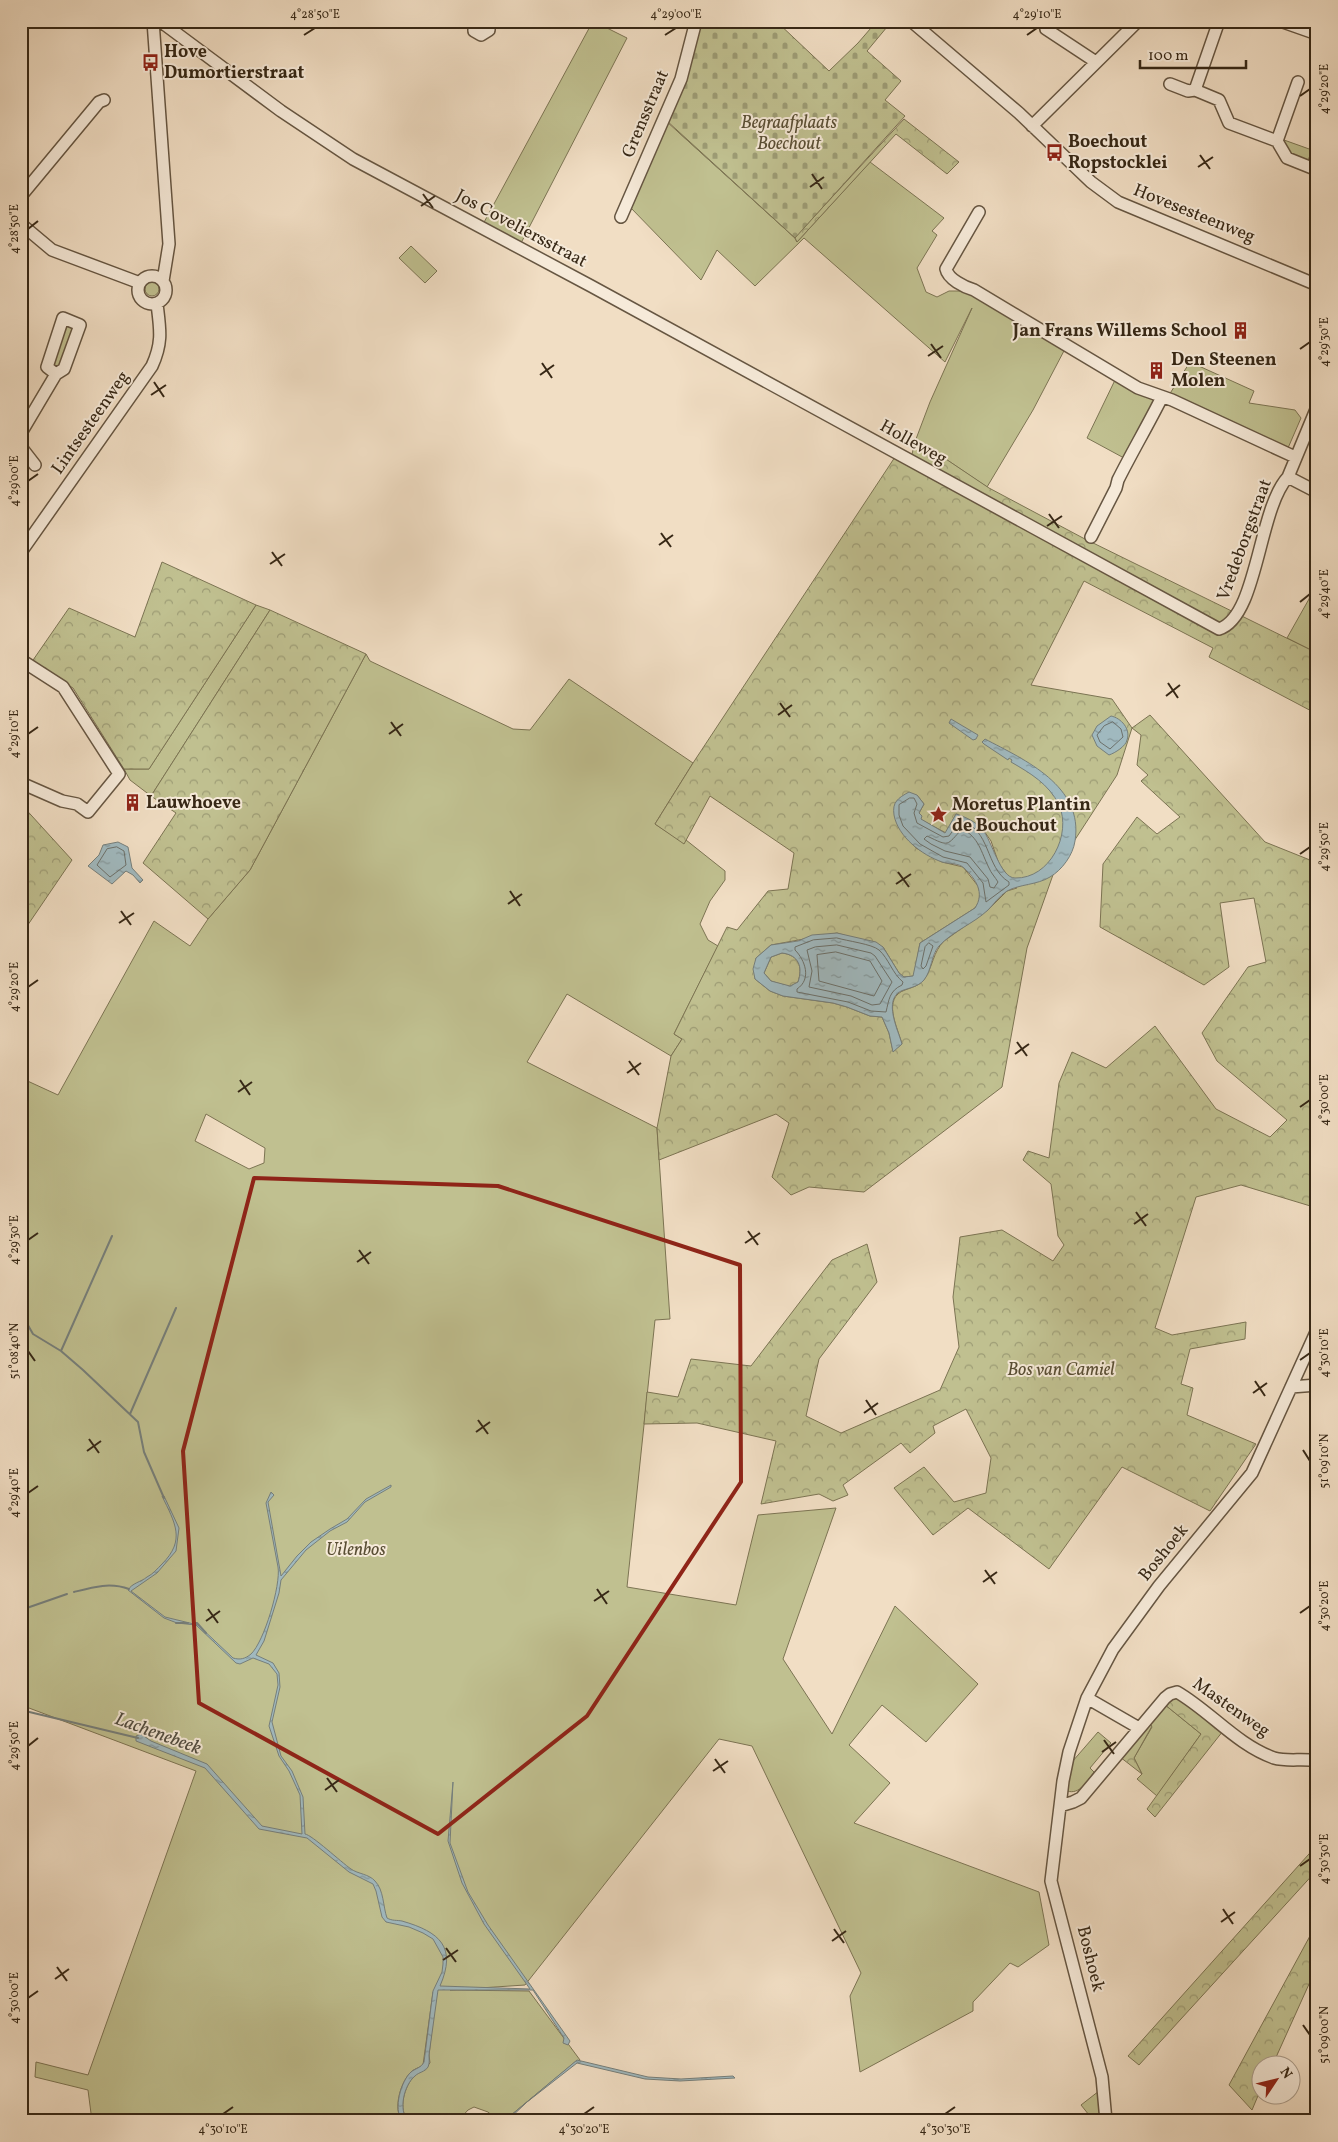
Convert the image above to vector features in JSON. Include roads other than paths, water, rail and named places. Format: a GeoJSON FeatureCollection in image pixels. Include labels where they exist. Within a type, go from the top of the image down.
{"type":"FeatureCollection","features":[{"type":"Feature","properties":{"kind":"street","name":"Lintsesteenweg"},"geometry":{"type":"LineString","coordinates":[[21,552],[152,366],[159,350],[157,304],[163,299],[166,292],[158,278],[168,256],[169,244],[166,228],[153,21]]}},
{"type":"Feature","properties":{"kind":"street","name":"Jos Coveliersstraat"},"geometry":{"type":"LineString","coordinates":[[160,21],[280,110],[353,159],[591,286]]}},
{"type":"Feature","properties":{"kind":"street"},"geometry":{"type":"LineString","coordinates":[[474,22],[474,30],[481,35],[490,30],[489,21]]}},
{"type":"Feature","properties":{"kind":"street","name":"Grensstraat"},"geometry":{"type":"LineString","coordinates":[[621,218],[681,79],[696,21]]}},
{"type":"Feature","properties":{"kind":"street","name":"Hovesesteenweg"},"geometry":{"type":"LineString","coordinates":[[911,21],[1032,126],[1092,182],[1118,202],[1317,285]]}},
{"type":"Feature","properties":{"kind":"street"},"geometry":{"type":"LineString","coordinates":[[1047,21],[1046,29],[1096,62]]}},
{"type":"Feature","properties":{"kind":"street"},"geometry":{"type":"LineString","coordinates":[[1032,126],[1138,21]]}},
{"type":"Feature","properties":{"kind":"street"},"geometry":{"type":"LineString","coordinates":[[1195,90],[1219,21]]}},
{"type":"Feature","properties":{"kind":"street"},"geometry":{"type":"LineString","coordinates":[[1280,21],[1317,34]]}},
{"type":"Feature","properties":{"kind":"street"},"geometry":{"type":"LineString","coordinates":[[1277,141],[1298,82]]}},
{"type":"Feature","properties":{"kind":"street"},"geometry":{"type":"LineString","coordinates":[[1170,84],[1188,91],[1195,90],[1219,100],[1229,123],[1277,141],[1287,158],[1317,170]]}},
{"type":"Feature","properties":{"kind":"street"},"geometry":{"type":"LineString","coordinates":[[21,196],[99,102],[104,100]]}},
{"type":"Feature","properties":{"kind":"street"},"geometry":{"type":"LineString","coordinates":[[21,187],[32,174],[38,175]]}},
{"type":"Feature","properties":{"kind":"street"},"geometry":{"type":"LineString","coordinates":[[979,212],[947,266],[946,271],[965,287],[980,294],[1138,388],[1162,396],[1296,456]]}},
{"type":"Feature","properties":{"kind":"street"},"geometry":{"type":"LineString","coordinates":[[21,224],[52,250],[140,283]]}},
{"type":"Feature","properties":{"kind":"street"},"geometry":{"type":"LineString","coordinates":[[157,304],[149,303],[141,298],[138,289],[140,283],[145,278],[158,278]]}},
{"type":"Feature","properties":{"kind":"street","name":"Holleweg"},"geometry":{"type":"LineString","coordinates":[[591,286],[1219,629]]}},
{"type":"Feature","properties":{"kind":"street"},"geometry":{"type":"LineString","coordinates":[[21,433],[56,374]]}},
{"type":"Feature","properties":{"kind":"street"},"geometry":{"type":"LineString","coordinates":[[1091,537],[1116,488],[1138,438],[1144,432],[1162,396]]}},
{"type":"Feature","properties":{"kind":"street","name":"Vredeborgstraat"},"geometry":{"type":"LineString","coordinates":[[1219,629],[1228,626],[1240,609],[1251,584],[1268,516],[1282,483],[1288,477],[1317,407]]}},
{"type":"Feature","properties":{"kind":"street"},"geometry":{"type":"LineString","coordinates":[[21,447],[35,465]]}},
{"type":"Feature","properties":{"kind":"street"},"geometry":{"type":"LineString","coordinates":[[1288,477],[1317,492]]}},
{"type":"Feature","properties":{"kind":"street"},"geometry":{"type":"LineString","coordinates":[[21,660],[63,687],[119,774],[88,812],[77,804],[62,800],[21,783]]}},
{"type":"Feature","properties":{"kind":"street","name":"Boshoek"},"geometry":{"type":"LineString","coordinates":[[1106,2121],[1102,2077],[1052,1881],[1067,1758],[1087,1698],[1113,1649],[1139,1612],[1252,1473],[1317,1330]]}},
{"type":"Feature","properties":{"kind":"street"},"geometry":{"type":"LineString","coordinates":[[1291,1387],[1317,1385]]}},
{"type":"Feature","properties":{"kind":"street","name":"Mastenweg"},"geometry":{"type":"LineString","coordinates":[[1139,1728],[1165,1698],[1177,1692],[1238,1737],[1264,1753],[1280,1759],[1317,1761]]}},
{"type":"Feature","properties":{"kind":"street"},"geometry":{"type":"LineString","coordinates":[[1060,1806],[1081,1798],[1139,1728],[1087,1698]]}},
{"type":"Feature","properties":{"kind":"water"},"geometry":{"type":"Polygon","coordinates":[[[1111,716],[1118,719],[1124,725],[1128,736],[1122,747],[1109,755],[1097,746],[1092,735],[1097,726],[1111,716]]]}},
{"type":"Feature","properties":{"kind":"water"},"geometry":{"type":"Polygon","coordinates":[[[951,719],[978,735],[976,739],[973,740],[949,723],[951,719]]]}},
{"type":"Feature","properties":{"kind":"water"},"geometry":{"type":"Polygon","coordinates":[[[985,739],[1017,756],[1048,777],[1061,790],[1070,805],[1075,822],[1074,846],[1066,862],[1054,874],[1040,882],[1007,891],[982,915],[939,946],[924,980],[896,995],[892,1008],[902,1044],[893,1052],[889,1033],[882,1017],[870,1016],[833,1003],[783,996],[770,991],[755,979],[753,969],[756,958],[771,945],[798,941],[812,935],[837,933],[876,942],[883,947],[899,973],[904,977],[913,976],[920,943],[975,908],[979,897],[978,886],[968,872],[959,865],[942,862],[927,855],[912,844],[900,831],[894,815],[894,807],[899,798],[909,792],[917,795],[924,804],[919,813],[922,816],[921,819],[945,833],[956,814],[977,824],[986,834],[1005,872],[1010,876],[1015,878],[1027,876],[1038,871],[1048,863],[1055,853],[1063,829],[1059,805],[1050,791],[1038,780],[1011,762],[1012,760],[1009,758],[1008,760],[982,742],[985,739]],[[782,953],[771,957],[764,973],[771,981],[790,986],[798,982],[800,967],[796,959],[782,953]]]}},
{"type":"Feature","properties":{"kind":"water"},"geometry":{"type":"Polygon","coordinates":[[[118,842],[128,847],[132,868],[143,880],[140,883],[133,875],[126,871],[112,884],[88,866],[99,855],[103,845],[118,842]]]}},
{"type":"Feature","properties":{"kind":"water"},"geometry":{"type":"Polygon","coordinates":[[[391,1485],[391,1487],[365,1502],[347,1522],[330,1531],[306,1550],[281,1580],[279,1593],[264,1641],[256,1655],[273,1663],[279,1673],[280,1687],[272,1722],[281,1756],[292,1771],[303,1797],[305,1834],[351,1869],[375,1881],[382,1894],[387,1918],[415,1925],[426,1930],[442,1943],[447,1961],[440,1986],[530,1989],[484,1924],[462,1883],[448,1841],[453,1782],[450,1843],[468,1892],[488,1925],[570,2041],[568,2045],[563,2043],[564,2038],[533,1990],[438,1990],[429,2066],[411,2080],[405,2091],[403,2111],[408,2121],[402,2121],[399,2116],[399,2095],[407,2076],[424,2062],[433,1991],[442,1972],[443,1957],[433,1939],[409,1927],[386,1922],[382,1917],[373,1884],[349,1872],[307,1838],[259,1829],[205,1768],[136,1741],[136,1736],[141,1734],[151,1741],[207,1764],[262,1826],[302,1834],[300,1795],[289,1771],[279,1756],[269,1726],[278,1685],[277,1674],[269,1664],[253,1658],[240,1664],[236,1663],[196,1625],[177,1623],[164,1618],[128,1590],[155,1571],[174,1547],[176,1531],[162,1496],[164,1496],[179,1528],[176,1551],[157,1573],[131,1591],[165,1617],[198,1625],[233,1658],[245,1658],[256,1648],[261,1638],[277,1586],[278,1567],[266,1503],[271,1492],[274,1495],[268,1502],[281,1576],[311,1542],[347,1519],[366,1499],[391,1485]]]}},
{"type":"Feature","properties":{"kind":"water"},"geometry":{"type":"Polygon","coordinates":[[[577,2060],[648,2077],[681,2079],[733,2076],[735,2078],[680,2081],[645,2079],[577,2063],[527,2102],[507,2121],[504,2121],[577,2060]]]}},
{"type":"Feature","properties":{"kind":"waterway"},"geometry":{"type":"LineString","coordinates":[[61,1351],[112,1236]]}},
{"type":"Feature","properties":{"kind":"waterway"},"geometry":{"type":"LineString","coordinates":[[130,1414],[176,1308]]}},
{"type":"Feature","properties":{"kind":"waterway"},"geometry":{"type":"LineString","coordinates":[[21,1313],[33,1334],[61,1351],[138,1422],[144,1452],[164,1498]]}},
{"type":"Feature","properties":{"kind":"waterway"},"geometry":{"type":"LineString","coordinates":[[74,1592],[108,1586],[129,1589]]}},
{"type":"Feature","properties":{"kind":"waterway"},"geometry":{"type":"LineString","coordinates":[[21,1610],[67,1594]]}},
{"type":"Feature","properties":{"kind":"waterway"},"geometry":{"type":"LineString","coordinates":[[176,1623],[188,1623]]}},
{"type":"Feature","properties":{"kind":"waterway"},"geometry":{"type":"LineString","coordinates":[[193,1623],[197,1623],[206,1633]]}},
{"type":"Feature","properties":{"kind":"waterway","name":"Lachenebeek"},"geometry":{"type":"LineString","coordinates":[[21,1710],[138,1738]]}},
{"type":"Feature","properties":{"kind":"place","name":"Hove Dumortierstraat"},"geometry":{"type":"Point","coordinates":[150,62]}},
{"type":"Feature","properties":{"kind":"place","name":"Boechout Ropstocklei"},"geometry":{"type":"Point","coordinates":[1054,152]}},
{"type":"Feature","properties":{"kind":"place","name":"Jan Frans Willems School"},"geometry":{"type":"Point","coordinates":[1241,331]}},
{"type":"Feature","properties":{"kind":"place","name":"Den Steenen Molen"},"geometry":{"type":"Point","coordinates":[1157,370]}},
{"type":"Feature","properties":{"kind":"place","name":"Lauwhoeve"},"geometry":{"type":"Point","coordinates":[132,803]}},
{"type":"Feature","properties":{"kind":"place","name":"Moretus Plantin de Bouchout"},"geometry":{"type":"Point","coordinates":[938,815]}},
{"type":"Feature","properties":{"kind":"park label","name":"Begraafplaats Boechout"},"geometry":{"type":"Point","coordinates":[789,133]}},
{"type":"Feature","properties":{"kind":"park label","name":"Bos van Camiel"},"geometry":{"type":"Point","coordinates":[1061,1370]}},
{"type":"Feature","properties":{"kind":"park label","name":"Uilenbos"},"geometry":{"type":"Point","coordinates":[356,1550]}}]}
